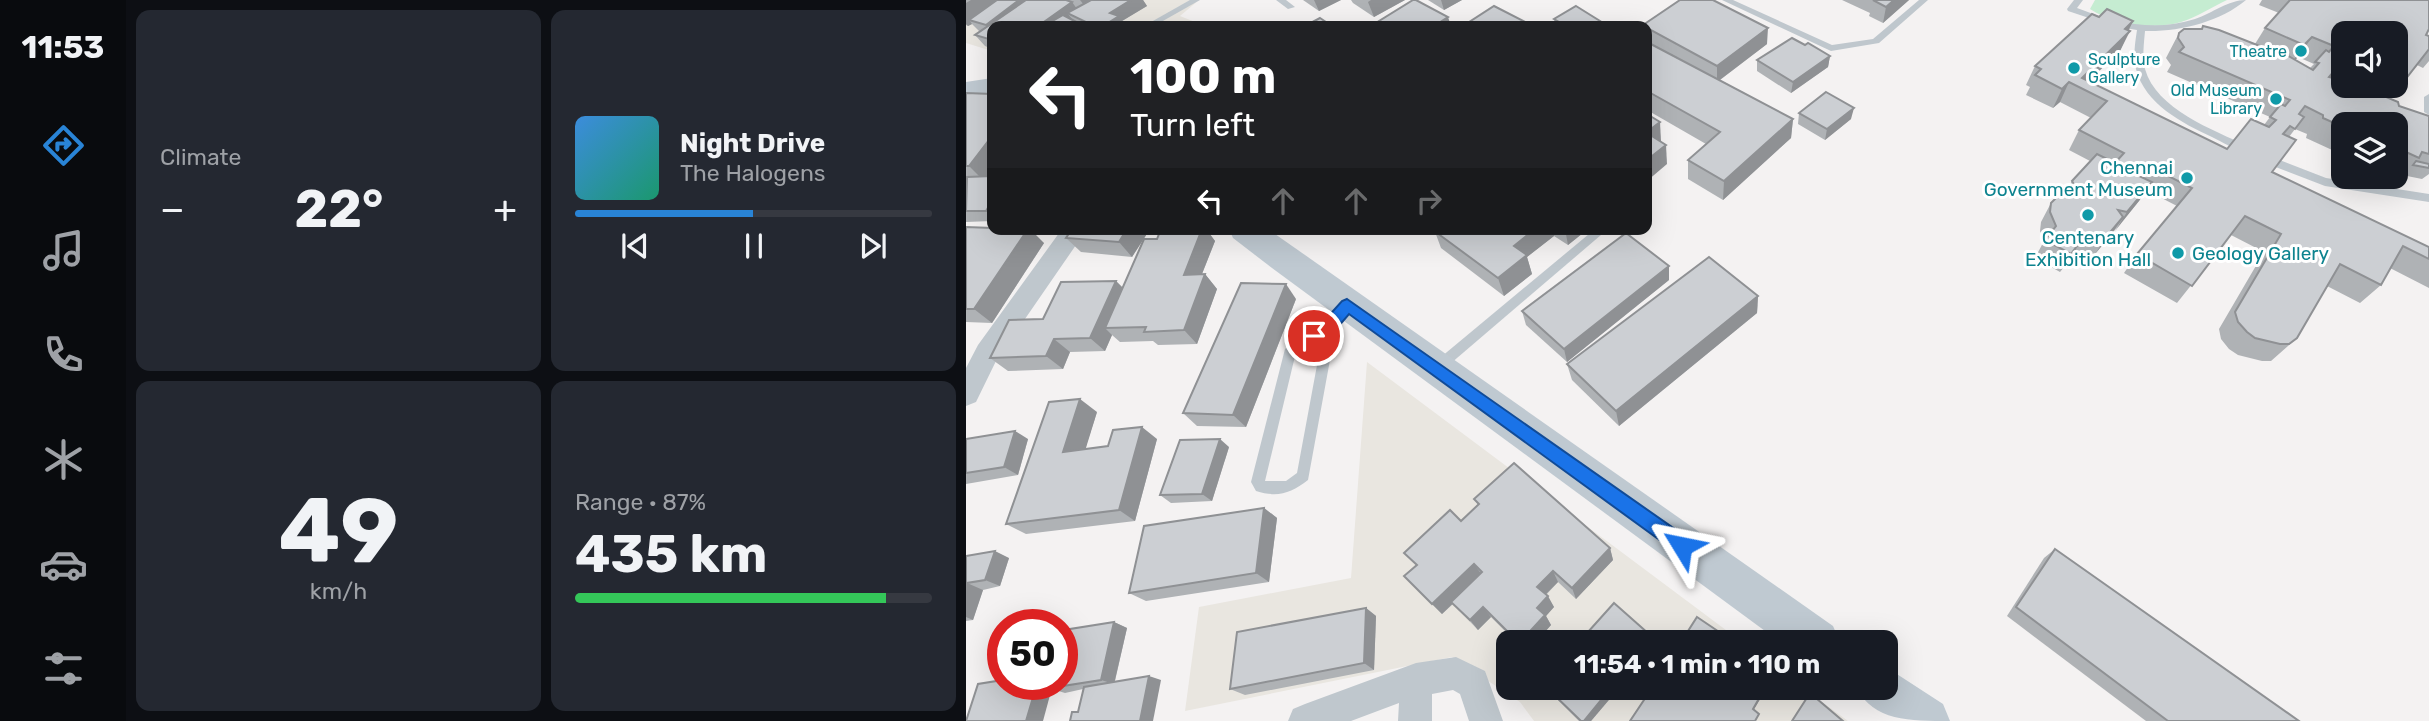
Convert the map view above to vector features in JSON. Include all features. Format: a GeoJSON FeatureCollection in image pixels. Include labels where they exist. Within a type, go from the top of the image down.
{"type":"FeatureCollection","features":[{"type":"Feature","properties":{"kind":"main road"},"geometry":{"type":"LineString","coordinates":[[1253,235],[1800,630]]}},
{"type":"Feature","properties":{"kind":"main road"},"geometry":{"type":"LineString","coordinates":[[1897,700],[1926,721]]}},
{"type":"Feature","properties":{"kind":"street"},"geometry":{"type":"LineString","coordinates":[[966,394],[987,353],[1071,235]]}},
{"type":"Feature","properties":{"kind":"street"},"geometry":{"type":"LineString","coordinates":[[1305,721],[1416,680],[1456,673],[1473,683],[1486,721]]}},
{"type":"Feature","properties":{"kind":"street"},"geometry":{"type":"LineString","coordinates":[[1415,721],[1416,680]]}},
{"type":"Feature","properties":{"kind":"lane"},"geometry":{"type":"LineString","coordinates":[[1156,21],[1196,0]]}},
{"type":"Feature","properties":{"kind":"lane"},"geometry":{"type":"LineString","coordinates":[[1280,0],[1291,7]]}},
{"type":"Feature","properties":{"kind":"lane"},"geometry":{"type":"LineString","coordinates":[[1726,0],[1831,48],[1876,41],[1924,0]]}},
{"type":"Feature","properties":{"kind":"lane"},"geometry":{"type":"LineString","coordinates":[[2079,0],[2071,9],[2111,24],[2141,30],[2177,28],[2226,10],[2242,0]]}},
{"type":"Feature","properties":{"kind":"lane"},"geometry":{"type":"LineString","coordinates":[[2141,30],[2141,73],[2166,105],[2200,127],[2277,164],[2325,182],[2429,198]]}},
{"type":"Feature","properties":{"kind":"lane"},"geometry":{"type":"LineString","coordinates":[[2429,97],[2429,112]]}},
{"type":"Feature","properties":{"kind":"lane"},"geometry":{"type":"LineString","coordinates":[[1436,369],[1596,235]]}},
{"type":"Feature","properties":{"kind":"lane"},"geometry":{"type":"LineString","coordinates":[[1319,337],[1326,349],[1303,476],[1288,487],[1261,487],[1258,482],[1291,349],[1305,338],[1319,337],[1347,305]]}},
{"type":"Feature","properties":{"kind":"shaded area"},"geometry":{"type":"Polygon","coordinates":[[[966,0],[1199,0],[1180,16],[1192,21],[987,21],[987,49],[966,43],[966,0]]]}},
{"type":"Feature","properties":{"kind":"shaded area"},"geometry":{"type":"Polygon","coordinates":[[[1367,362],[1726,630],[1496,630],[1496,686],[1452,657],[1185,711],[1199,607],[1351,578],[1367,362]]]}},
{"type":"Feature","properties":{"kind":"shaded area"},"geometry":{"type":"Polygon","coordinates":[[[1517,700],[1819,700],[1848,721],[1534,721],[1517,700]]]}},
{"type":"Feature","properties":{"kind":"green space"},"geometry":{"type":"Polygon","coordinates":[[[2095,0],[2227,0],[2181,22],[2146,26],[2110,19],[2099,14],[2090,9],[2095,0]]]}},
{"type":"Feature","properties":{"kind":"building"},"geometry":{"type":"Polygon","coordinates":[[[997,0],[1019,0],[991,21],[987,21],[986,25],[969,20],[997,0]]]}},
{"type":"Feature","properties":{"kind":"building"},"geometry":{"type":"Polygon","coordinates":[[[1026,0],[1072,2],[1045,21],[995,21],[1026,0]]]}},
{"type":"Feature","properties":{"kind":"building"},"geometry":{"type":"Polygon","coordinates":[[[1091,0],[1131,0],[1110,13],[1119,16],[1111,21],[1084,21],[1067,13],[1091,0]]]}},
{"type":"Feature","properties":{"kind":"building"},"geometry":{"type":"Polygon","coordinates":[[[1413,0],[1448,17],[1442,21],[1379,21],[1413,0]]]}},
{"type":"Feature","properties":{"kind":"building"},"geometry":{"type":"Polygon","coordinates":[[[1680,0],[1713,0],[1768,28],[1717,66],[1652,31],[1652,21],[1649,21],[1680,0]]]}},
{"type":"Feature","properties":{"kind":"building"},"geometry":{"type":"Polygon","coordinates":[[[1873,0],[1894,0],[1886,7],[1873,0]]]}},
{"type":"Feature","properties":{"kind":"building","name":"Chennai Government Museum"},"geometry":{"type":"Polygon","coordinates":[[[2290,0],[2429,0],[2429,29],[2426,35],[2429,36],[2429,49],[2408,76],[2408,21],[2331,21],[2331,45],[2312,37],[2304,45],[2265,28],[2290,0]]]}},
{"type":"Feature","properties":{"kind":"building"},"geometry":{"type":"Polygon","coordinates":[[[1494,6],[1523,21],[1471,21],[1494,6]]]}},
{"type":"Feature","properties":{"kind":"building"},"geometry":{"type":"Polygon","coordinates":[[[1576,6],[1600,21],[1557,21],[1554,19],[1576,6]]]}},
{"type":"Feature","properties":{"kind":"building","name":"Chennai Government Museum"},"geometry":{"type":"Polygon","coordinates":[[[2107,9],[2133,21],[2125,29],[2130,31],[2082,78],[2227,149],[2251,119],[2269,127],[2276,120],[2270,117],[2281,104],[2285,106],[2290,100],[2179,52],[2184,47],[2178,38],[2179,33],[2184,29],[2202,29],[2203,26],[2219,30],[2285,54],[2313,70],[2319,63],[2315,62],[2326,50],[2329,52],[2331,50],[2331,98],[2389,98],[2398,102],[2399,106],[2429,116],[2429,154],[2422,152],[2419,158],[2408,153],[2408,112],[2331,112],[2331,122],[2305,106],[2299,114],[2304,117],[2295,129],[2290,126],[2283,134],[2296,140],[2272,172],[2429,247],[2429,259],[2403,246],[2381,285],[2340,264],[2297,338],[2289,344],[2280,344],[2255,338],[2238,322],[2235,312],[2281,234],[2245,216],[2192,286],[2137,254],[2192,188],[2143,163],[2135,174],[2152,182],[2127,212],[2118,210],[2123,217],[2107,236],[2082,239],[2071,254],[2045,240],[2056,226],[2050,212],[2051,203],[2066,188],[2076,188],[2072,181],[2097,154],[2115,163],[2124,153],[2079,130],[2107,101],[2069,82],[2062,89],[2035,75],[2041,69],[2035,66],[2092,14],[2099,17],[2107,9]]]}},
{"type":"Feature","properties":{"kind":"building"},"geometry":{"type":"Polygon","coordinates":[[[1063,15],[1074,21],[1053,21],[1063,15]]]}},
{"type":"Feature","properties":{"kind":"building"},"geometry":{"type":"Polygon","coordinates":[[[987,27],[987,39],[975,35],[987,27]]]}},
{"type":"Feature","properties":{"kind":"building"},"geometry":{"type":"Polygon","coordinates":[[[1792,38],[1805,45],[1808,43],[1830,56],[1793,82],[1757,60],[1792,38]]]}},
{"type":"Feature","properties":{"kind":"building"},"geometry":{"type":"Polygon","coordinates":[[[1652,45],[1793,119],[1724,181],[1688,160],[1720,132],[1652,94],[1652,45]]]}},
{"type":"Feature","properties":{"kind":"building"},"geometry":{"type":"Polygon","coordinates":[[[1826,92],[1854,108],[1827,129],[1799,113],[1826,92]]]}},
{"type":"Feature","properties":{"kind":"building"},"geometry":{"type":"Polygon","coordinates":[[[966,93],[987,94],[987,143],[969,166],[966,166],[966,93]]]}},
{"type":"Feature","properties":{"kind":"building"},"geometry":{"type":"Polygon","coordinates":[[[1652,117],[1660,122],[1652,128],[1652,117]]]}},
{"type":"Feature","properties":{"kind":"building"},"geometry":{"type":"Polygon","coordinates":[[[1652,136],[1666,145],[1652,156],[1652,136]]]}},
{"type":"Feature","properties":{"kind":"building"},"geometry":{"type":"Polygon","coordinates":[[[2416,161],[2429,164],[2429,168],[2413,165],[2416,161]]]}},
{"type":"Feature","properties":{"kind":"building"},"geometry":{"type":"Polygon","coordinates":[[[987,176],[986,211],[966,211],[967,177],[987,176]]]}},
{"type":"Feature","properties":{"kind":"building"},"geometry":{"type":"Polygon","coordinates":[[[966,227],[987,228],[987,235],[1024,235],[974,309],[966,309],[966,227]]]}},
{"type":"Feature","properties":{"kind":"building"},"geometry":{"type":"Polygon","coordinates":[[[1068,235],[1123,235],[1119,242],[1066,238],[1068,235]]]}},
{"type":"Feature","properties":{"kind":"building"},"geometry":{"type":"Polygon","coordinates":[[[1159,235],[1200,235],[1184,275],[1205,274],[1184,330],[1144,332],[1146,327],[1105,328],[1144,239],[1157,239],[1159,235]]]}},
{"type":"Feature","properties":{"kind":"building"},"geometry":{"type":"Polygon","coordinates":[[[1440,235],[1528,235],[1514,246],[1527,255],[1498,278],[1440,235]]]}},
{"type":"Feature","properties":{"kind":"building"},"geometry":{"type":"Polygon","coordinates":[[[1623,235],[1629,235],[1669,266],[1564,349],[1522,311],[1623,235]]]}},
{"type":"Feature","properties":{"kind":"building"},"geometry":{"type":"Polygon","coordinates":[[[1709,257],[1758,296],[1616,411],[1567,364],[1709,257]]]}},
{"type":"Feature","properties":{"kind":"building"},"geometry":{"type":"Polygon","coordinates":[[[1116,281],[1090,338],[1054,339],[1046,356],[990,358],[1009,320],[1043,319],[1061,282],[1116,281]]]}},
{"type":"Feature","properties":{"kind":"building"},"geometry":{"type":"Polygon","coordinates":[[[1241,283],[1286,284],[1233,415],[1183,413],[1241,283]]]}},
{"type":"Feature","properties":{"kind":"building"},"geometry":{"type":"Polygon","coordinates":[[[1080,399],[1063,452],[1108,446],[1113,430],[1142,427],[1119,510],[1006,524],[1049,402],[1080,399]]]}},
{"type":"Feature","properties":{"kind":"building"},"geometry":{"type":"Polygon","coordinates":[[[1015,431],[1004,467],[966,473],[966,439],[1015,431]]]}},
{"type":"Feature","properties":{"kind":"building"},"geometry":{"type":"Polygon","coordinates":[[[1220,439],[1202,494],[1160,495],[1180,440],[1220,439]]]}},
{"type":"Feature","properties":{"kind":"building"},"geometry":{"type":"Polygon","coordinates":[[[1514,463],[1610,548],[1572,588],[1553,571],[1537,587],[1548,596],[1537,608],[1545,615],[1531,630],[1506,630],[1483,607],[1470,620],[1451,602],[1482,572],[1474,564],[1432,604],[1404,576],[1417,565],[1404,553],[1450,510],[1461,521],[1479,504],[1474,499],[1514,463]]]}},
{"type":"Feature","properties":{"kind":"building"},"geometry":{"type":"Polygon","coordinates":[[[1264,508],[1256,573],[1129,593],[1144,526],[1264,508]]]}},
{"type":"Feature","properties":{"kind":"building"},"geometry":{"type":"Polygon","coordinates":[[[2055,549],[2299,721],[2168,721],[2016,607],[2055,549]]]}},
{"type":"Feature","properties":{"kind":"building"},"geometry":{"type":"Polygon","coordinates":[[[995,551],[985,580],[967,583],[966,587],[966,556],[995,551]]]}},
{"type":"Feature","properties":{"kind":"building"},"geometry":{"type":"Polygon","coordinates":[[[1614,603],[1644,630],[1590,630],[1614,603]]]}},
{"type":"Feature","properties":{"kind":"building"},"geometry":{"type":"Polygon","coordinates":[[[1366,608],[1364,663],[1230,689],[1237,632],[1366,608]]]}},
{"type":"Feature","properties":{"kind":"building"},"geometry":{"type":"Polygon","coordinates":[[[1697,617],[1716,630],[1689,630],[1697,617]]]}},
{"type":"Feature","properties":{"kind":"building"},"geometry":{"type":"Polygon","coordinates":[[[1114,622],[1101,680],[1078,684],[1078,628],[1114,622]]]}},
{"type":"Feature","properties":{"kind":"building"},"geometry":{"type":"Polygon","coordinates":[[[1149,676],[1140,721],[1070,721],[1072,712],[1078,712],[1084,687],[1149,676]]]}},
{"type":"Feature","properties":{"kind":"building"},"geometry":{"type":"Polygon","coordinates":[[[987,683],[987,700],[1032,700],[1026,721],[966,721],[978,684],[987,683]]]}},
{"type":"Feature","properties":{"kind":"building"},"geometry":{"type":"Polygon","coordinates":[[[1559,700],[1601,700],[1584,721],[1559,700]]]}},
{"type":"Feature","properties":{"kind":"building"},"geometry":{"type":"Polygon","coordinates":[[[1644,700],[1758,700],[1753,709],[1759,714],[1755,721],[1630,721],[1644,700]]]}},
{"type":"Feature","properties":{"kind":"building"},"geometry":{"type":"Polygon","coordinates":[[[1806,700],[1818,700],[1843,721],[1792,721],[1806,700]]]}},
{"type":"Feature","properties":{"kind":"place","name":"Theatre"},"geometry":{"type":"Point","coordinates":[2301,51]}},
{"type":"Feature","properties":{"kind":"place","name":"Sculpture Gallery"},"geometry":{"type":"Point","coordinates":[2074,68]}},
{"type":"Feature","properties":{"kind":"place","name":"Old Museum Library"},"geometry":{"type":"Point","coordinates":[2276,99]}},
{"type":"Feature","properties":{"kind":"place","name":"Chennai Government Museum"},"geometry":{"type":"Point","coordinates":[2187,178]}},
{"type":"Feature","properties":{"kind":"place","name":"Centenary Exhibition Hall"},"geometry":{"type":"Point","coordinates":[2088,215]}},
{"type":"Feature","properties":{"kind":"place","name":"Geology Gallery"},"geometry":{"type":"Point","coordinates":[2178,253]}},
{"type":"Feature","properties":{"kind":"route"},"geometry":{"type":"LineString","coordinates":[[1314,336],[1319,337],[1347,305],[1682,546]]}}]}
